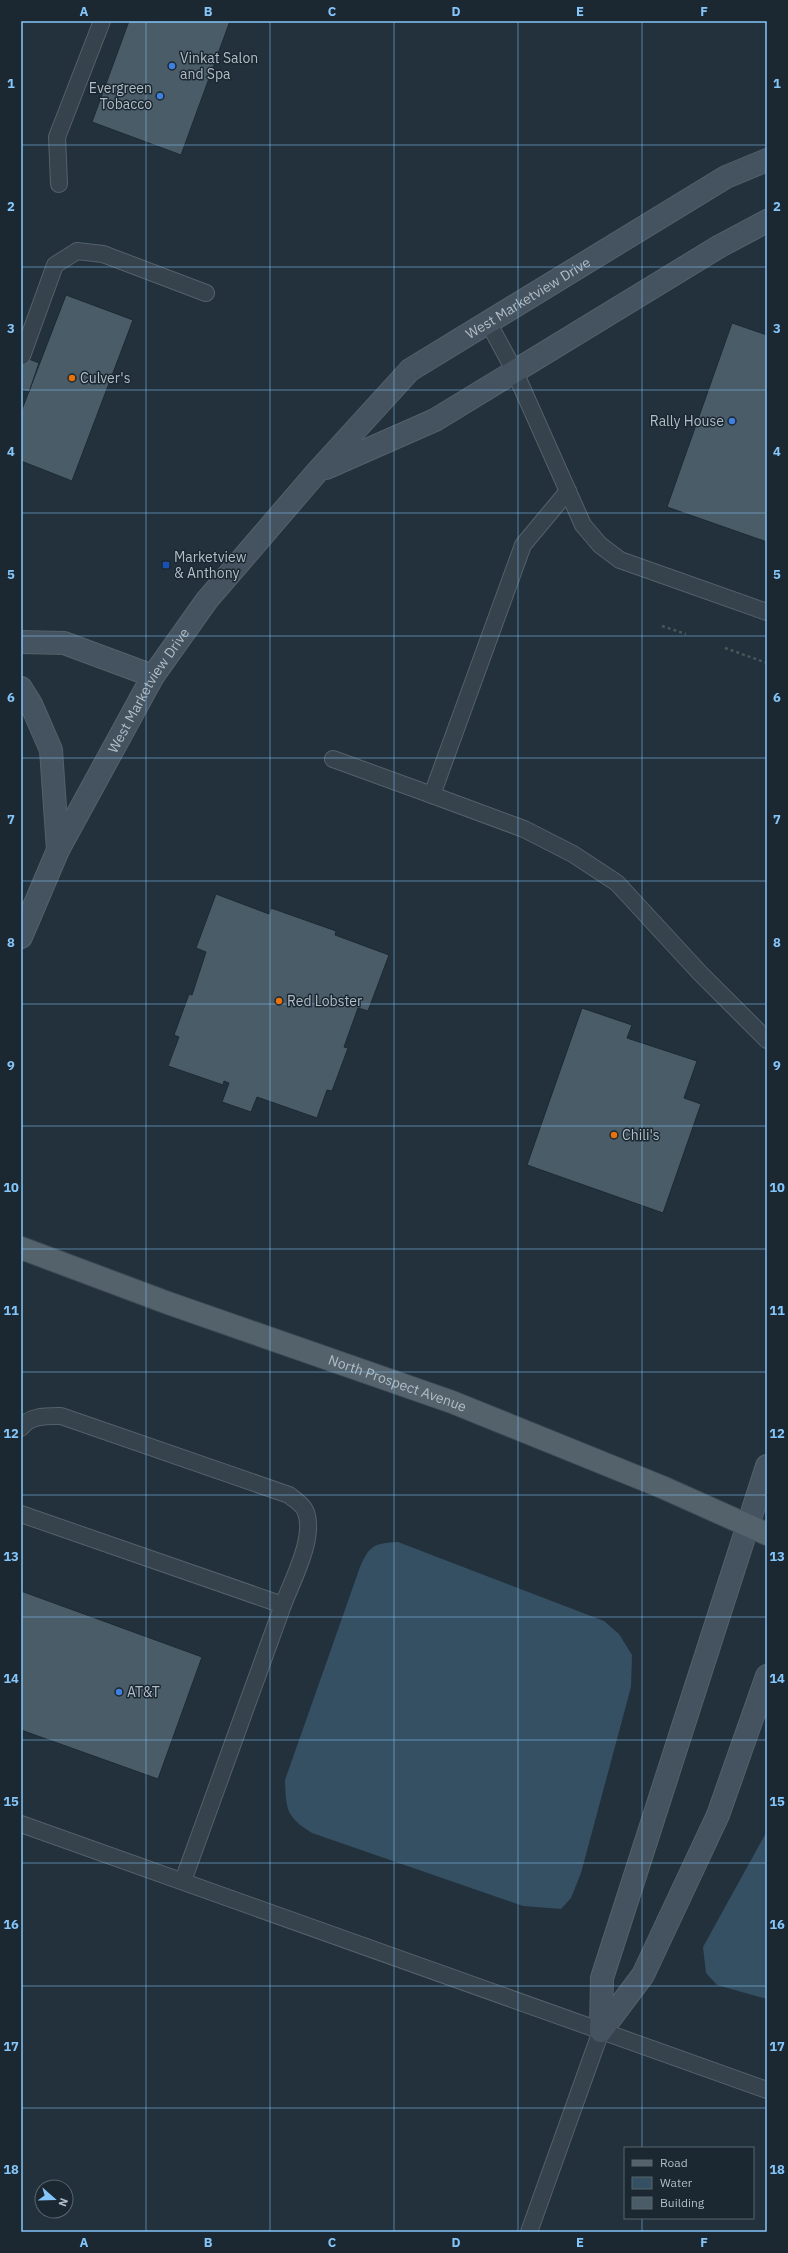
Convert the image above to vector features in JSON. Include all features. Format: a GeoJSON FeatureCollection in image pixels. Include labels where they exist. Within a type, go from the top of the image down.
{"type":"FeatureCollection","features":[{"type":"Feature","properties":{"kind":"main road","name":"West Marketview Drive"},"geometry":{"type":"LineString","coordinates":[[21,936],[58,850],[153,676],[207,600],[317,472],[410,370],[726,177],[767,160]]}},
{"type":"Feature","properties":{"kind":"main road","name":"West Marketview Drive"},"geometry":{"type":"LineString","coordinates":[[317,472],[435,420],[514,370],[720,246],[767,221]]}},
{"type":"Feature","properties":{"kind":"main road"},"geometry":{"type":"LineString","coordinates":[[21,642],[64,642],[153,676]]}},
{"type":"Feature","properties":{"kind":"main road"},"geometry":{"type":"LineString","coordinates":[[21,688],[31,704],[51,750],[58,850]]}},
{"type":"Feature","properties":{"kind":"main road","name":"North Prospect Avenue"},"geometry":{"type":"LineString","coordinates":[[21,1248],[168,1303],[452,1402],[662,1487],[757,1530]]}},
{"type":"Feature","properties":{"kind":"main road"},"geometry":{"type":"LineString","coordinates":[[601,2031],[602,1978],[757,1530],[767,1466]]}},
{"type":"Feature","properties":{"kind":"main road"},"geometry":{"type":"LineString","coordinates":[[601,2031],[643,1975],[718,1815],[767,1676]]}},
{"type":"Feature","properties":{"kind":"lane"},"geometry":{"type":"LineString","coordinates":[[59,184],[57,137],[102,21]]}},
{"type":"Feature","properties":{"kind":"lane"},"geometry":{"type":"LineString","coordinates":[[22,356],[55,265],[77,251],[103,254],[206,293]]}},
{"type":"Feature","properties":{"kind":"lane"},"geometry":{"type":"LineString","coordinates":[[488,322],[514,370],[583,525],[600,546],[620,560],[767,612]]}},
{"type":"Feature","properties":{"kind":"lane"},"geometry":{"type":"LineString","coordinates":[[432,795],[523,545],[568,491]]}},
{"type":"Feature","properties":{"kind":"lane"},"geometry":{"type":"LineString","coordinates":[[333,759],[524,829],[573,854],[617,883],[699,972],[767,1040]]}},
{"type":"Feature","properties":{"kind":"lane"},"geometry":{"type":"LineString","coordinates":[[21,1428],[24,1424],[39,1416],[61,1416],[289,1496],[305,1510],[308,1528],[305,1546],[183,1882]]}},
{"type":"Feature","properties":{"kind":"lane"},"geometry":{"type":"LineString","coordinates":[[21,1514],[283,1605]]}},
{"type":"Feature","properties":{"kind":"lane"},"geometry":{"type":"LineString","coordinates":[[21,1824],[767,2090]]}},
{"type":"Feature","properties":{"kind":"lane"},"geometry":{"type":"LineString","coordinates":[[528,2232],[601,2031]]}},
{"type":"Feature","properties":{"kind":"path"},"geometry":{"type":"LineString","coordinates":[[662,626],[686,634]]}},
{"type":"Feature","properties":{"kind":"path"},"geometry":{"type":"LineString","coordinates":[[725,648],[767,663]]}},
{"type":"Feature","properties":{"kind":"water"},"geometry":{"type":"Polygon","coordinates":[[[398,1542],[604,1621],[619,1634],[632,1655],[631,1687],[581,1873],[571,1898],[561,1909],[523,1906],[312,1833],[297,1822],[289,1811],[286,1798],[285,1780],[360,1567],[366,1554],[373,1547],[383,1543],[398,1542]]]}},
{"type":"Feature","properties":{"kind":"water"},"geometry":{"type":"Polygon","coordinates":[[[767,1831],[767,1999],[717,1985],[706,1973],[703,1947],[767,1831]]]}},
{"type":"Feature","properties":{"kind":"building"},"geometry":{"type":"Polygon","coordinates":[[[129,21],[230,21],[181,155],[92,122],[129,21]]]}},
{"type":"Feature","properties":{"kind":"building","name":"Culver's"},"geometry":{"type":"Polygon","coordinates":[[[66,295],[133,320],[72,481],[21,461],[21,412],[66,295]]]}},
{"type":"Feature","properties":{"kind":"building","name":"Rally House"},"geometry":{"type":"Polygon","coordinates":[[[732,323],[767,335],[767,542],[667,507],[732,323]]]}},
{"type":"Feature","properties":{"kind":"building"},"geometry":{"type":"Polygon","coordinates":[[[21,356],[39,363],[29,392],[21,390],[21,356]]]}},
{"type":"Feature","properties":{"kind":"building","name":"Red Lobster"},"geometry":{"type":"Polygon","coordinates":[[[216,894],[269,914],[271,908],[336,931],[335,935],[389,955],[368,1011],[358,1008],[344,1047],[348,1048],[332,1091],[327,1090],[317,1118],[257,1097],[251,1112],[222,1102],[229,1083],[224,1081],[223,1085],[168,1066],[179,1037],[174,1035],[189,994],[192,995],[206,952],[196,948],[216,894]]]}},
{"type":"Feature","properties":{"kind":"building","name":"Chili's"},"geometry":{"type":"Polygon","coordinates":[[[582,1008],[632,1025],[627,1038],[697,1061],[684,1098],[701,1104],[663,1213],[527,1165],[582,1008]]]}},
{"type":"Feature","properties":{"kind":"building"},"geometry":{"type":"Polygon","coordinates":[[[21,1591],[202,1657],[158,1779],[21,1730],[21,1591]]]}},
{"type":"Feature","properties":{"kind":"place","name":"Vinkat Salon and Spa"},"geometry":{"type":"Point","coordinates":[172,66]}},
{"type":"Feature","properties":{"kind":"place","name":"Evergreen Tobacco"},"geometry":{"type":"Point","coordinates":[160,96]}},
{"type":"Feature","properties":{"kind":"place","name":"Culver's"},"geometry":{"type":"Point","coordinates":[72,378]}},
{"type":"Feature","properties":{"kind":"place","name":"Rally House"},"geometry":{"type":"Point","coordinates":[732,421]}},
{"type":"Feature","properties":{"kind":"place","name":"Marketview & Anthony"},"geometry":{"type":"Point","coordinates":[166,565]}},
{"type":"Feature","properties":{"kind":"place","name":"Red Lobster"},"geometry":{"type":"Point","coordinates":[279,1001]}},
{"type":"Feature","properties":{"kind":"place","name":"Chili's"},"geometry":{"type":"Point","coordinates":[614,1135]}},
{"type":"Feature","properties":{"kind":"place","name":"AT&T"},"geometry":{"type":"Point","coordinates":[119,1692]}}]}
